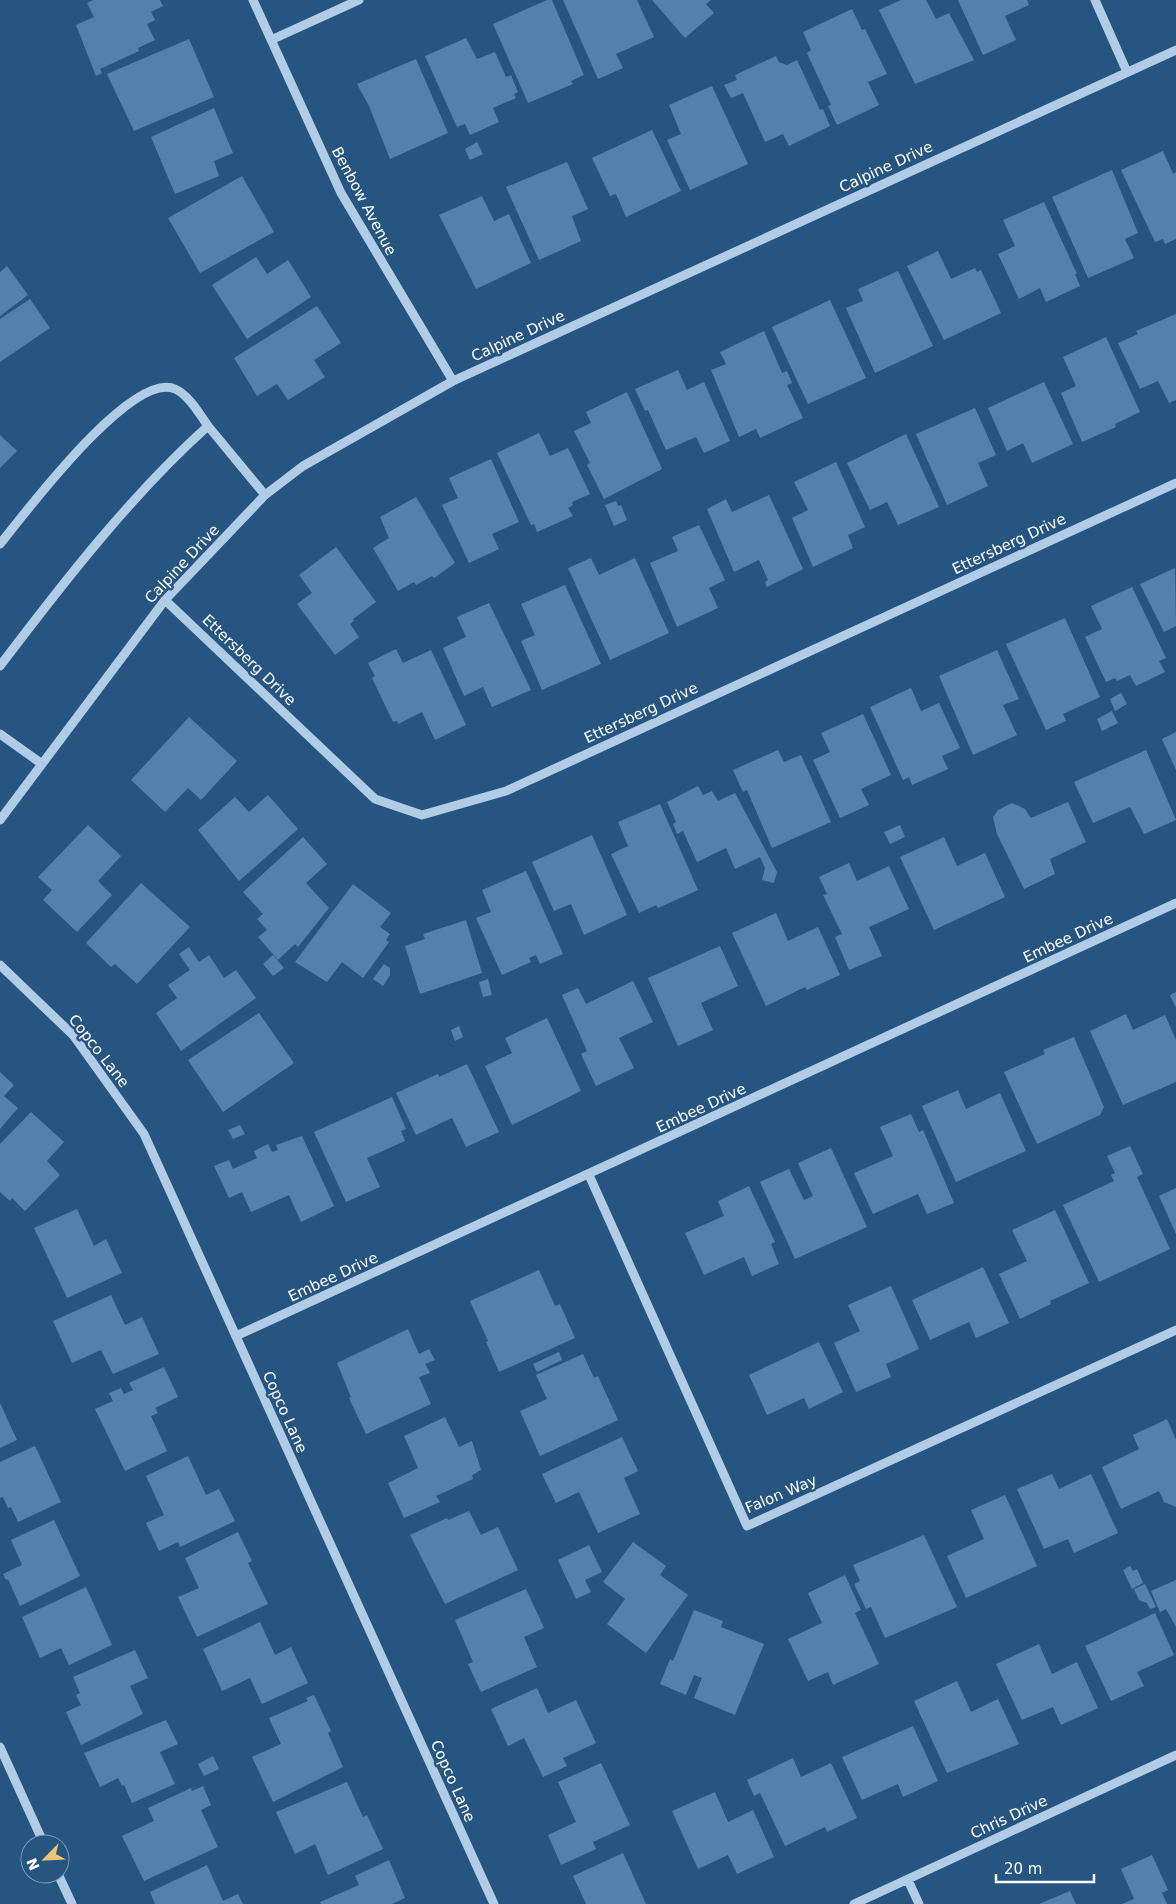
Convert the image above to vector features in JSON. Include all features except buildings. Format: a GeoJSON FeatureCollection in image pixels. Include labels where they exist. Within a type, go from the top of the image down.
{"type":"FeatureCollection","features":[{"type":"Feature","properties":{"kind":"street","name":"Benbow Avenue"},"geometry":{"type":"LineString","coordinates":[[254,0],[341,193],[453,381]]}},
{"type":"Feature","properties":{"kind":"street"},"geometry":{"type":"LineString","coordinates":[[271,40],[358,0]]}},
{"type":"Feature","properties":{"kind":"street"},"geometry":{"type":"LineString","coordinates":[[1095,0],[1127,72]]}},
{"type":"Feature","properties":{"kind":"street","name":"Calpine Drive"},"geometry":{"type":"LineString","coordinates":[[0,820],[165,600],[265,495],[303,466],[453,381],[1176,50]]}},
{"type":"Feature","properties":{"kind":"street"},"geometry":{"type":"LineString","coordinates":[[0,544],[78,450],[137,396],[155,387],[175,389],[189,401],[265,495]]}},
{"type":"Feature","properties":{"kind":"street"},"geometry":{"type":"LineString","coordinates":[[0,666],[68,578],[178,453],[208,426]]}},
{"type":"Feature","properties":{"kind":"street","name":"Ettersberg Drive"},"geometry":{"type":"LineString","coordinates":[[165,600],[374,799],[422,815],[506,791],[1176,483]]}},
{"type":"Feature","properties":{"kind":"street"},"geometry":{"type":"LineString","coordinates":[[0,734],[42,764]]}},
{"type":"Feature","properties":{"kind":"street","name":"Embee Drive"},"geometry":{"type":"LineString","coordinates":[[236,1336],[1176,903]]}},
{"type":"Feature","properties":{"kind":"street","name":"Copco Lane"},"geometry":{"type":"LineString","coordinates":[[0,965],[73,1035],[144,1134],[494,1904]]}},
{"type":"Feature","properties":{"kind":"street","name":"Falon Way"},"geometry":{"type":"LineString","coordinates":[[589,1175],[747,1526],[1176,1330]]}},
{"type":"Feature","properties":{"kind":"street"},"geometry":{"type":"LineString","coordinates":[[0,1747],[39,1834]]}},
{"type":"Feature","properties":{"kind":"street","name":"Chris Drive"},"geometry":{"type":"LineString","coordinates":[[854,1904],[1176,1755]]}},
{"type":"Feature","properties":{"kind":"street"},"geometry":{"type":"LineString","coordinates":[[908,1880],[919,1904]]}},
{"type":"Feature","properties":{"kind":"street"},"geometry":{"type":"LineString","coordinates":[[63,1884],[72,1904]]}}]}
